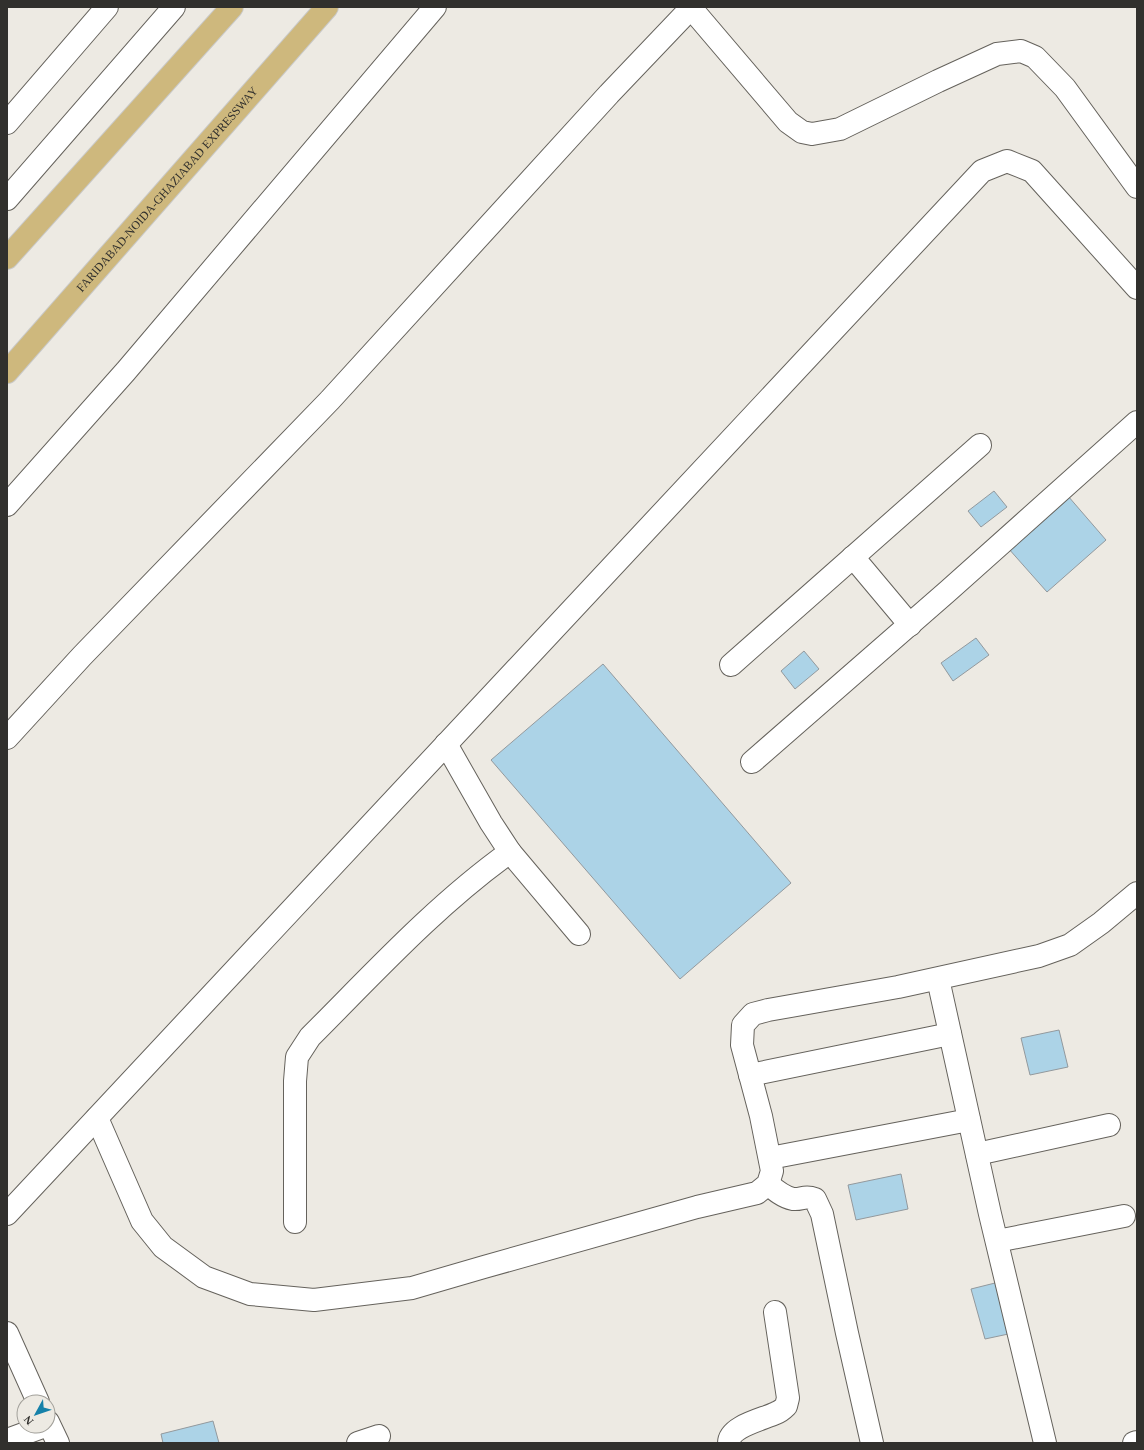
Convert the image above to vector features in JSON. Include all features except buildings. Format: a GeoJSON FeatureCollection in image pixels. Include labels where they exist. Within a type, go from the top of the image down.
{"type":"FeatureCollection","features":[{"type":"Feature","properties":{"kind":"main road"},"geometry":{"type":"LineString","coordinates":[[7,258],[232,7]]}},
{"type":"Feature","properties":{"kind":"main road","name":"FARIDABAD-NOIDA-GHAZIABAD EXPRESSWAY"},"geometry":{"type":"LineString","coordinates":[[7,372],[327,7]]}},
{"type":"Feature","properties":{"kind":"street"},"geometry":{"type":"LineString","coordinates":[[7,124],[107,7]]}},
{"type":"Feature","properties":{"kind":"street"},"geometry":{"type":"LineString","coordinates":[[7,198],[174,7]]}},
{"type":"Feature","properties":{"kind":"street"},"geometry":{"type":"LineString","coordinates":[[7,505],[126,371],[435,7]]}},
{"type":"Feature","properties":{"kind":"street"},"geometry":{"type":"LineString","coordinates":[[7,738],[82,656],[330,400],[609,94],[691,8],[788,122],[802,132],[812,134],[840,129],[938,81],[998,54],[1020,51],[1035,57],[1064,88],[1137,187]]}},
{"type":"Feature","properties":{"kind":"street"},"geometry":{"type":"LineString","coordinates":[[7,1214],[982,171],[1007,161],[1032,171],[1137,288]]}},
{"type":"Feature","properties":{"kind":"street"},"geometry":{"type":"LineString","coordinates":[[752,762],[910,625],[1137,422]]}},
{"type":"Feature","properties":{"kind":"street"},"geometry":{"type":"LineString","coordinates":[[731,665],[980,445]]}},
{"type":"Feature","properties":{"kind":"street"},"geometry":{"type":"LineString","coordinates":[[853,557],[910,625]]}},
{"type":"Feature","properties":{"kind":"street"},"geometry":{"type":"LineString","coordinates":[[446,744],[491,823],[510,852],[578,934]]}},
{"type":"Feature","properties":{"kind":"street"},"geometry":{"type":"LineString","coordinates":[[295,1222],[295,1081],[297,1057],[310,1037],[412,934],[471,882],[510,852]]}},
{"type":"Feature","properties":{"kind":"street"},"geometry":{"type":"LineString","coordinates":[[97,1118],[142,1221],[163,1247],[204,1277],[250,1294],[314,1300],[412,1288],[492,1264],[690,1209],[758,1193],[768,1184],[772,1171],[761,1116],[742,1046],[743,1025],[753,1014],[768,1010],[898,988],[1039,956],[1070,945],[1101,923],[1137,893]]}},
{"type":"Feature","properties":{"kind":"street"},"geometry":{"type":"LineString","coordinates":[[938,979],[969,1120],[1045,1443]]}},
{"type":"Feature","properties":{"kind":"street"},"geometry":{"type":"LineString","coordinates":[[750,1074],[950,1034]]}},
{"type":"Feature","properties":{"kind":"street"},"geometry":{"type":"LineString","coordinates":[[770,1158],[969,1120]]}},
{"type":"Feature","properties":{"kind":"street"},"geometry":{"type":"LineString","coordinates":[[977,1154],[1109,1125]]}},
{"type":"Feature","properties":{"kind":"street"},"geometry":{"type":"LineString","coordinates":[[768,1184],[782,1195],[793,1199],[807,1197],[815,1200],[822,1214],[872,1443]]}},
{"type":"Feature","properties":{"kind":"street"},"geometry":{"type":"LineString","coordinates":[[997,1241],[1124,1216]]}},
{"type":"Feature","properties":{"kind":"street"},"geometry":{"type":"LineString","coordinates":[[729,1443],[729,1440],[737,1430],[776,1413],[786,1406],[788,1398],[775,1312]]}},
{"type":"Feature","properties":{"kind":"street"},"geometry":{"type":"LineString","coordinates":[[7,1333],[34,1394]]}},
{"type":"Feature","properties":{"kind":"street"},"geometry":{"type":"LineString","coordinates":[[7,1376],[32,1394]]}},
{"type":"Feature","properties":{"kind":"street"},"geometry":{"type":"LineString","coordinates":[[7,1440],[28,1434]]}},
{"type":"Feature","properties":{"kind":"street"},"geometry":{"type":"LineString","coordinates":[[358,1443],[379,1436]]}}]}
